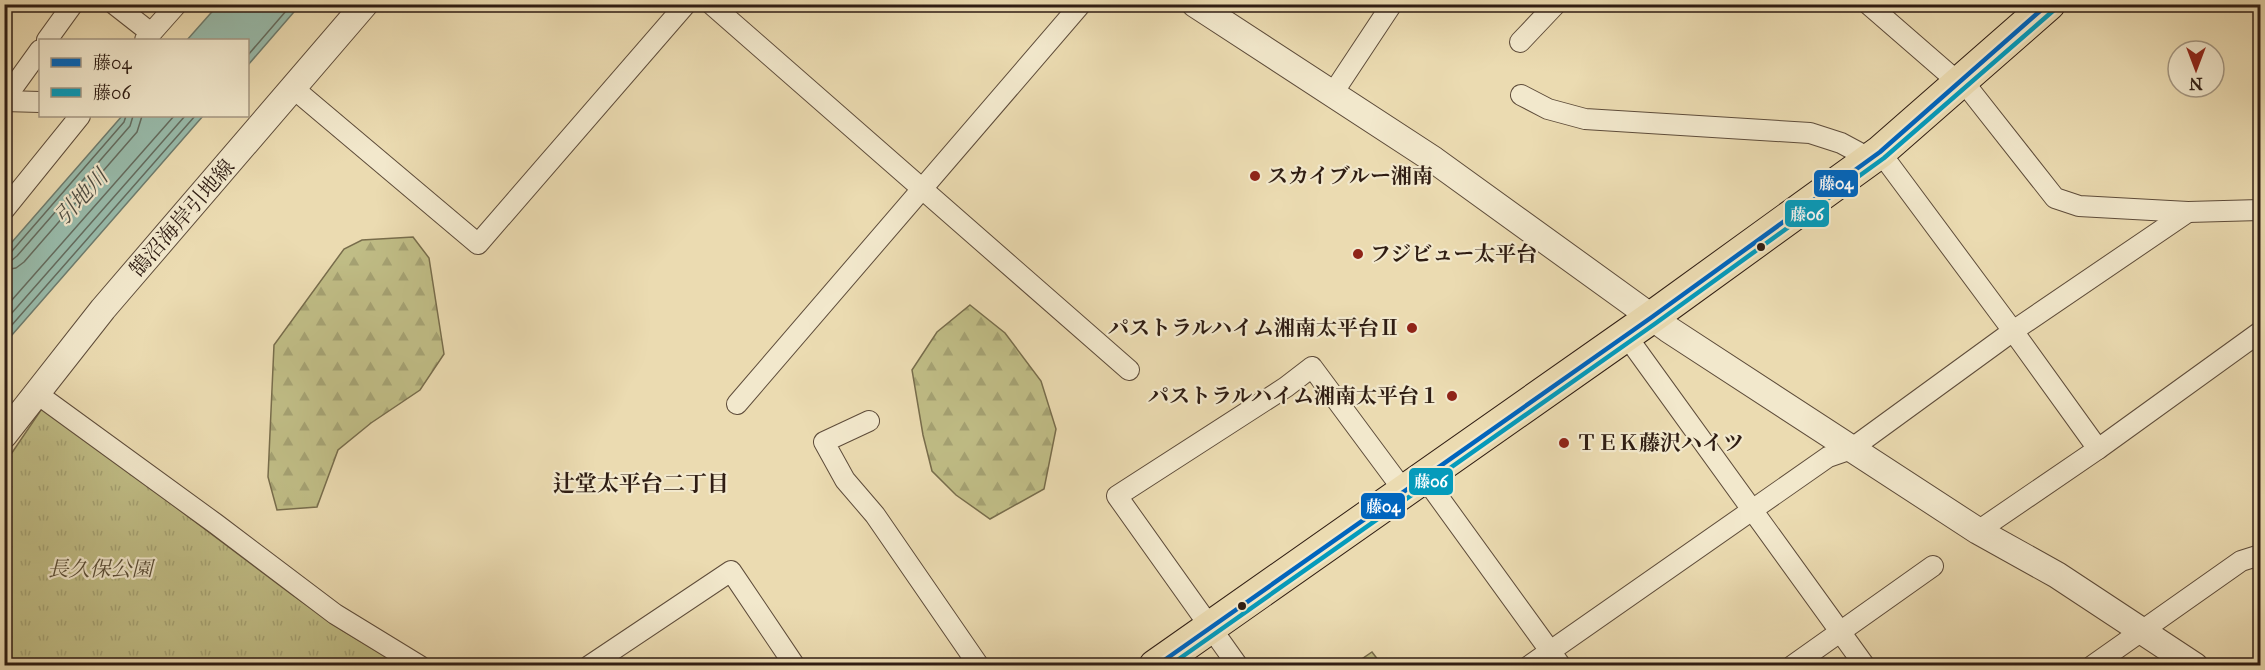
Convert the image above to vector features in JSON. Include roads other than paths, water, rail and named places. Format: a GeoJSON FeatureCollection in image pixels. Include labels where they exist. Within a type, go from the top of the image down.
{"type":"FeatureCollection","features":[{"type":"Feature","properties":{"kind":"main road"},"geometry":{"type":"LineString","coordinates":[[1155,666],[1652,317],[1875,155],[2049,4]]}},
{"type":"Feature","properties":{"kind":"street"},"geometry":{"type":"LineString","coordinates":[[48,39],[73,4]]}},
{"type":"Feature","properties":{"kind":"street"},"geometry":{"type":"LineString","coordinates":[[114,4],[148,37],[177,4]]}},
{"type":"Feature","properties":{"kind":"street","name":"鵠沼海岸引地線"},"geometry":{"type":"LineString","coordinates":[[4,435],[103,309],[365,4]]}},
{"type":"Feature","properties":{"kind":"street"},"geometry":{"type":"LineString","coordinates":[[293,88],[478,244],[686,4]]}},
{"type":"Feature","properties":{"kind":"street"},"geometry":{"type":"LineString","coordinates":[[711,4],[1129,370]]}},
{"type":"Feature","properties":{"kind":"street"},"geometry":{"type":"LineString","coordinates":[[737,404],[1081,4]]}},
{"type":"Feature","properties":{"kind":"street"},"geometry":{"type":"LineString","coordinates":[[1195,4],[1434,160],[1652,317],[1851,449],[1978,531],[2057,575],[2195,666]]}},
{"type":"Feature","properties":{"kind":"street"},"geometry":{"type":"LineString","coordinates":[[1333,93],[1392,4]]}},
{"type":"Feature","properties":{"kind":"street"},"geometry":{"type":"LineString","coordinates":[[1520,42],[1556,4]]}},
{"type":"Feature","properties":{"kind":"street"},"geometry":{"type":"LineString","coordinates":[[1868,4],[1960,82],[2055,198],[2079,206],[2188,212],[2260,210]]}},
{"type":"Feature","properties":{"kind":"street"},"geometry":{"type":"LineString","coordinates":[[4,100],[39,51]]}},
{"type":"Feature","properties":{"kind":"street"},"geometry":{"type":"LineString","coordinates":[[1521,95],[1548,109],[1585,119],[1810,133],[1875,155],[2013,331],[2098,449]]}},
{"type":"Feature","properties":{"kind":"street"},"geometry":{"type":"LineString","coordinates":[[4,100],[39,102]]}},
{"type":"Feature","properties":{"kind":"street"},"geometry":{"type":"LineString","coordinates":[[4,210],[79,117]]}},
{"type":"Feature","properties":{"kind":"street"},"geometry":{"type":"LineString","coordinates":[[1529,666],[1556,658],[1751,509],[1828,456],[1851,449],[2013,331],[2188,212]]}},
{"type":"Feature","properties":{"kind":"street"},"geometry":{"type":"LineString","coordinates":[[1978,531],[2098,449],[2260,332]]}},
{"type":"Feature","properties":{"kind":"street"},"geometry":{"type":"LineString","coordinates":[[1625,334],[1865,666]]}},
{"type":"Feature","properties":{"kind":"street"},"geometry":{"type":"LineString","coordinates":[[1238,666],[1117,496],[1286,387],[1312,367],[1414,484],[1556,658]]}},
{"type":"Feature","properties":{"kind":"street"},"geometry":{"type":"LineString","coordinates":[[36,393],[207,517],[335,614],[420,666]]}},
{"type":"Feature","properties":{"kind":"street"},"geometry":{"type":"LineString","coordinates":[[869,421],[824,442],[845,480],[875,515],[979,666]]}},
{"type":"Feature","properties":{"kind":"street"},"geometry":{"type":"LineString","coordinates":[[2092,666],[2241,561],[2260,555]]}},
{"type":"Feature","properties":{"kind":"street"},"geometry":{"type":"LineString","coordinates":[[1792,666],[1933,566]]}},
{"type":"Feature","properties":{"kind":"street"},"geometry":{"type":"LineString","coordinates":[[589,666],[731,571],[795,666]]}},
{"type":"Feature","properties":{"kind":"water"},"geometry":{"type":"Polygon","coordinates":[[[218,4],[300,5],[249,64],[249,39],[188,39],[218,4]]]}},
{"type":"Feature","properties":{"kind":"water","name":"引地川"},"geometry":{"type":"Polygon","coordinates":[[[121,117],[202,117],[5,343],[5,250],[121,117]]]}},
{"type":"Feature","properties":{"kind":"place","name":"スカイブルー湘南"},"geometry":{"type":"Point","coordinates":[1255,176]}},
{"type":"Feature","properties":{"kind":"place","name":"フジビュー太平台"},"geometry":{"type":"Point","coordinates":[1358,254]}},
{"type":"Feature","properties":{"kind":"place","name":"パストラルハイム湘南太平台Ⅱ"},"geometry":{"type":"Point","coordinates":[1412,328]}},
{"type":"Feature","properties":{"kind":"place","name":"パストラルハイム湘南太平台１"},"geometry":{"type":"Point","coordinates":[1452,396]}},
{"type":"Feature","properties":{"kind":"place","name":"ＴＥＫ藤沢ハイツ"},"geometry":{"type":"Point","coordinates":[1564,443]}},
{"type":"Feature","properties":{"kind":"district","name":"辻堂太平台二丁目"},"geometry":{"type":"Point","coordinates":[641,483]}},
{"type":"Feature","properties":{"kind":"park label","name":"長久保公園"},"geometry":{"type":"Point","coordinates":[100,569]}}]}
